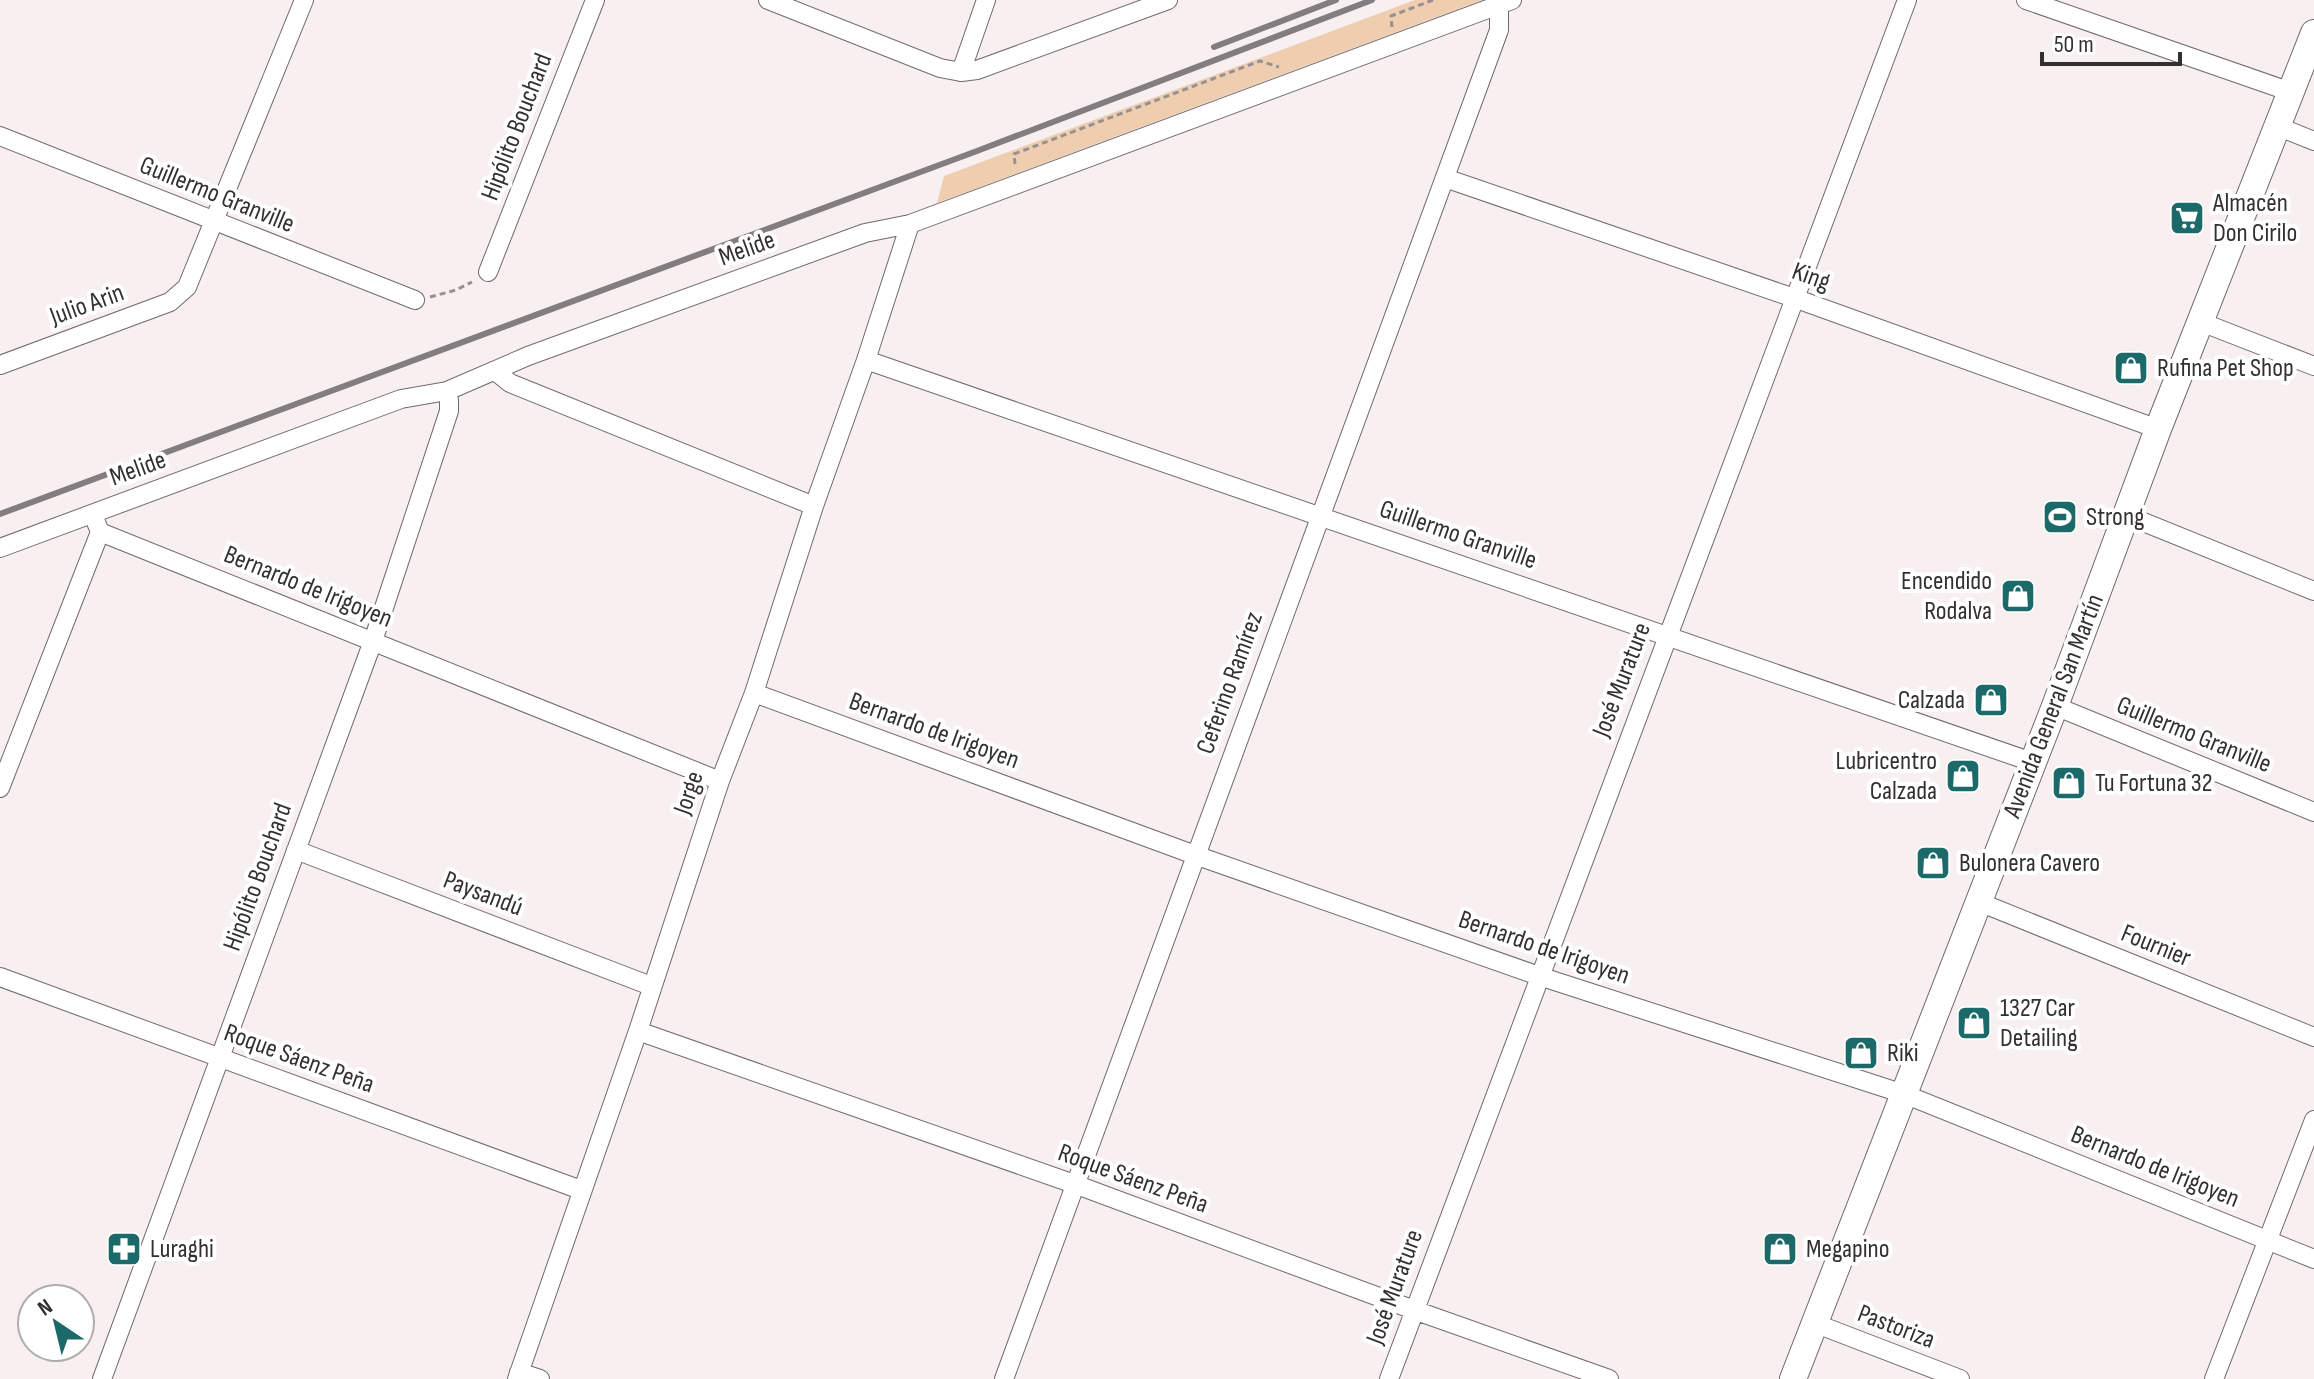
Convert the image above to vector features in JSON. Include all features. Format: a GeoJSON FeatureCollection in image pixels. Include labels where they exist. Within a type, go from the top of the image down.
{"type":"FeatureCollection","features":[{"type":"Feature","properties":{"kind":"main road","name":"Avenida General San Martín"},"geometry":{"type":"LineString","coordinates":[[1793,1379],[2055,706],[2158,429],[2314,33]]}},
{"type":"Feature","properties":{"kind":"street"},"geometry":{"type":"LineString","coordinates":[[215,222],[304,0]]}},
{"type":"Feature","properties":{"kind":"street","name":"Hipólito Bouchard"},"geometry":{"type":"LineString","coordinates":[[488,272],[595,0]]}},
{"type":"Feature","properties":{"kind":"street"},"geometry":{"type":"LineString","coordinates":[[768,0],[940,68],[961,72],[977,70],[1168,0]]}},
{"type":"Feature","properties":{"kind":"street"},"geometry":{"type":"LineString","coordinates":[[961,72],[986,0]]}},
{"type":"Feature","properties":{"kind":"street","name":"José Murature"},"geometry":{"type":"LineString","coordinates":[[1389,1379],[1907,0]]}},
{"type":"Feature","properties":{"kind":"street"},"geometry":{"type":"LineString","coordinates":[[2026,0],[2291,92]]}},
{"type":"Feature","properties":{"kind":"street","name":"Ceferino Ramírez"},"geometry":{"type":"LineString","coordinates":[[1004,1379],[1499,30],[1506,2]]}},
{"type":"Feature","properties":{"kind":"street","name":"Melide"},"geometry":{"type":"LineString","coordinates":[[0,548],[401,399],[447,391],[528,356],[865,233],[910,224],[1506,2]]}},
{"type":"Feature","properties":{"kind":"street"},"geometry":{"type":"LineString","coordinates":[[2279,127],[2314,141]]}},
{"type":"Feature","properties":{"kind":"street","name":"Guillermo Granville"},"geometry":{"type":"LineString","coordinates":[[0,136],[415,300]]}},
{"type":"Feature","properties":{"kind":"street","name":"King"},"geometry":{"type":"LineString","coordinates":[[1445,178],[1794,298],[2158,429]]}},
{"type":"Feature","properties":{"kind":"street","name":"Julio Arin"},"geometry":{"type":"LineString","coordinates":[[0,365],[170,302],[187,287],[215,222]]}},
{"type":"Feature","properties":{"kind":"street","name":"Jorge"},"geometry":{"type":"LineString","coordinates":[[518,1375],[638,1031],[720,781],[754,693],[910,224]]}},
{"type":"Feature","properties":{"kind":"street"},"geometry":{"type":"LineString","coordinates":[[2201,322],[2314,366]]}},
{"type":"Feature","properties":{"kind":"street","name":"Guillermo Granville"},"geometry":{"type":"LineString","coordinates":[[866,360],[2032,762]]}},
{"type":"Feature","properties":{"kind":"street"},"geometry":{"type":"LineString","coordinates":[[495,371],[510,383],[814,506]]}},
{"type":"Feature","properties":{"kind":"street","name":"Hipólito Bouchard"},"geometry":{"type":"LineString","coordinates":[[102,1379],[373,641],[449,411],[447,391]]}},
{"type":"Feature","properties":{"kind":"street"},"geometry":{"type":"LineString","coordinates":[[0,788],[8,736],[100,532],[93,513]]}},
{"type":"Feature","properties":{"kind":"street"},"geometry":{"type":"LineString","coordinates":[[2126,515],[2314,591]]}},
{"type":"Feature","properties":{"kind":"street","name":"Bernardo de Irigoyen"},"geometry":{"type":"LineString","coordinates":[[100,532],[720,781]]}},
{"type":"Feature","properties":{"kind":"street","name":"Bernardo de Irigoyen"},"geometry":{"type":"LineString","coordinates":[[754,693],[1195,855],[1539,976],[1904,1094],[2314,1259]]}},
{"type":"Feature","properties":{"kind":"street","name":"Guillermo Granville"},"geometry":{"type":"LineString","coordinates":[[2055,706],[2314,812]]}},
{"type":"Feature","properties":{"kind":"street","name":"Paysandú"},"geometry":{"type":"LineString","coordinates":[[296,850],[651,986]]}},
{"type":"Feature","properties":{"kind":"street","name":"Fournier"},"geometry":{"type":"LineString","coordinates":[[1979,902],[2314,1037]]}},
{"type":"Feature","properties":{"kind":"street","name":"Roque Sáenz Peña"},"geometry":{"type":"LineString","coordinates":[[0,977],[581,1190]]}},
{"type":"Feature","properties":{"kind":"street","name":"Roque Sáenz Peña"},"geometry":{"type":"LineString","coordinates":[[638,1031],[1077,1185],[1609,1379]]}},
{"type":"Feature","properties":{"kind":"street"},"geometry":{"type":"LineString","coordinates":[[2214,1379],[2314,1120]]}},
{"type":"Feature","properties":{"kind":"street","name":"Pastoriza"},"geometry":{"type":"LineString","coordinates":[[1814,1323],[1960,1379]]}},
{"type":"Feature","properties":{"kind":"street"},"geometry":{"type":"LineString","coordinates":[[518,1375],[540,1379]]}},
{"type":"Feature","properties":{"kind":"path"},"geometry":{"type":"LineString","coordinates":[[1392,27],[1391,16],[1433,0]]}},
{"type":"Feature","properties":{"kind":"path"},"geometry":{"type":"LineString","coordinates":[[1016,165],[1014,154],[1260,61],[1278,67]]}},
{"type":"Feature","properties":{"kind":"path"},"geometry":{"type":"LineString","coordinates":[[415,300],[456,290],[488,272]]}},
{"type":"Feature","properties":{"kind":"shaded area"},"geometry":{"type":"Polygon","coordinates":[[[1415,0],[1482,0],[937,203],[944,176],[1415,0]]]}},
{"type":"Feature","properties":{"kind":"railway"},"geometry":{"type":"LineString","coordinates":[[1214,47],[1336,0]]}},
{"type":"Feature","properties":{"kind":"railway"},"geometry":{"type":"LineString","coordinates":[[0,514],[977,151],[1372,0]]}},
{"type":"Feature","properties":{"kind":"place","name":"Almacén Don Cirilo"},"geometry":{"type":"Point","coordinates":[2187,218]}},
{"type":"Feature","properties":{"kind":"place","name":"Rufina Pet Shop"},"geometry":{"type":"Point","coordinates":[2131,368]}},
{"type":"Feature","properties":{"kind":"place","name":"Strong"},"geometry":{"type":"Point","coordinates":[2060,517]}},
{"type":"Feature","properties":{"kind":"place","name":"Encendido Rodalva"},"geometry":{"type":"Point","coordinates":[2018,596]}},
{"type":"Feature","properties":{"kind":"place","name":"Calzada"},"geometry":{"type":"Point","coordinates":[1991,700]}},
{"type":"Feature","properties":{"kind":"place","name":"Lubricentro Calzada"},"geometry":{"type":"Point","coordinates":[1963,776]}},
{"type":"Feature","properties":{"kind":"place","name":"Tu Fortuna 32"},"geometry":{"type":"Point","coordinates":[2069,783]}},
{"type":"Feature","properties":{"kind":"place","name":"Bulonera Cavero"},"geometry":{"type":"Point","coordinates":[1933,863]}},
{"type":"Feature","properties":{"kind":"place","name":"1327 Car Detailing"},"geometry":{"type":"Point","coordinates":[1974,1023]}},
{"type":"Feature","properties":{"kind":"place","name":"Riki"},"geometry":{"type":"Point","coordinates":[1861,1053]}},
{"type":"Feature","properties":{"kind":"place","name":"Luraghi"},"geometry":{"type":"Point","coordinates":[124,1249]}},
{"type":"Feature","properties":{"kind":"place","name":"Megapino"},"geometry":{"type":"Point","coordinates":[1780,1249]}}]}
